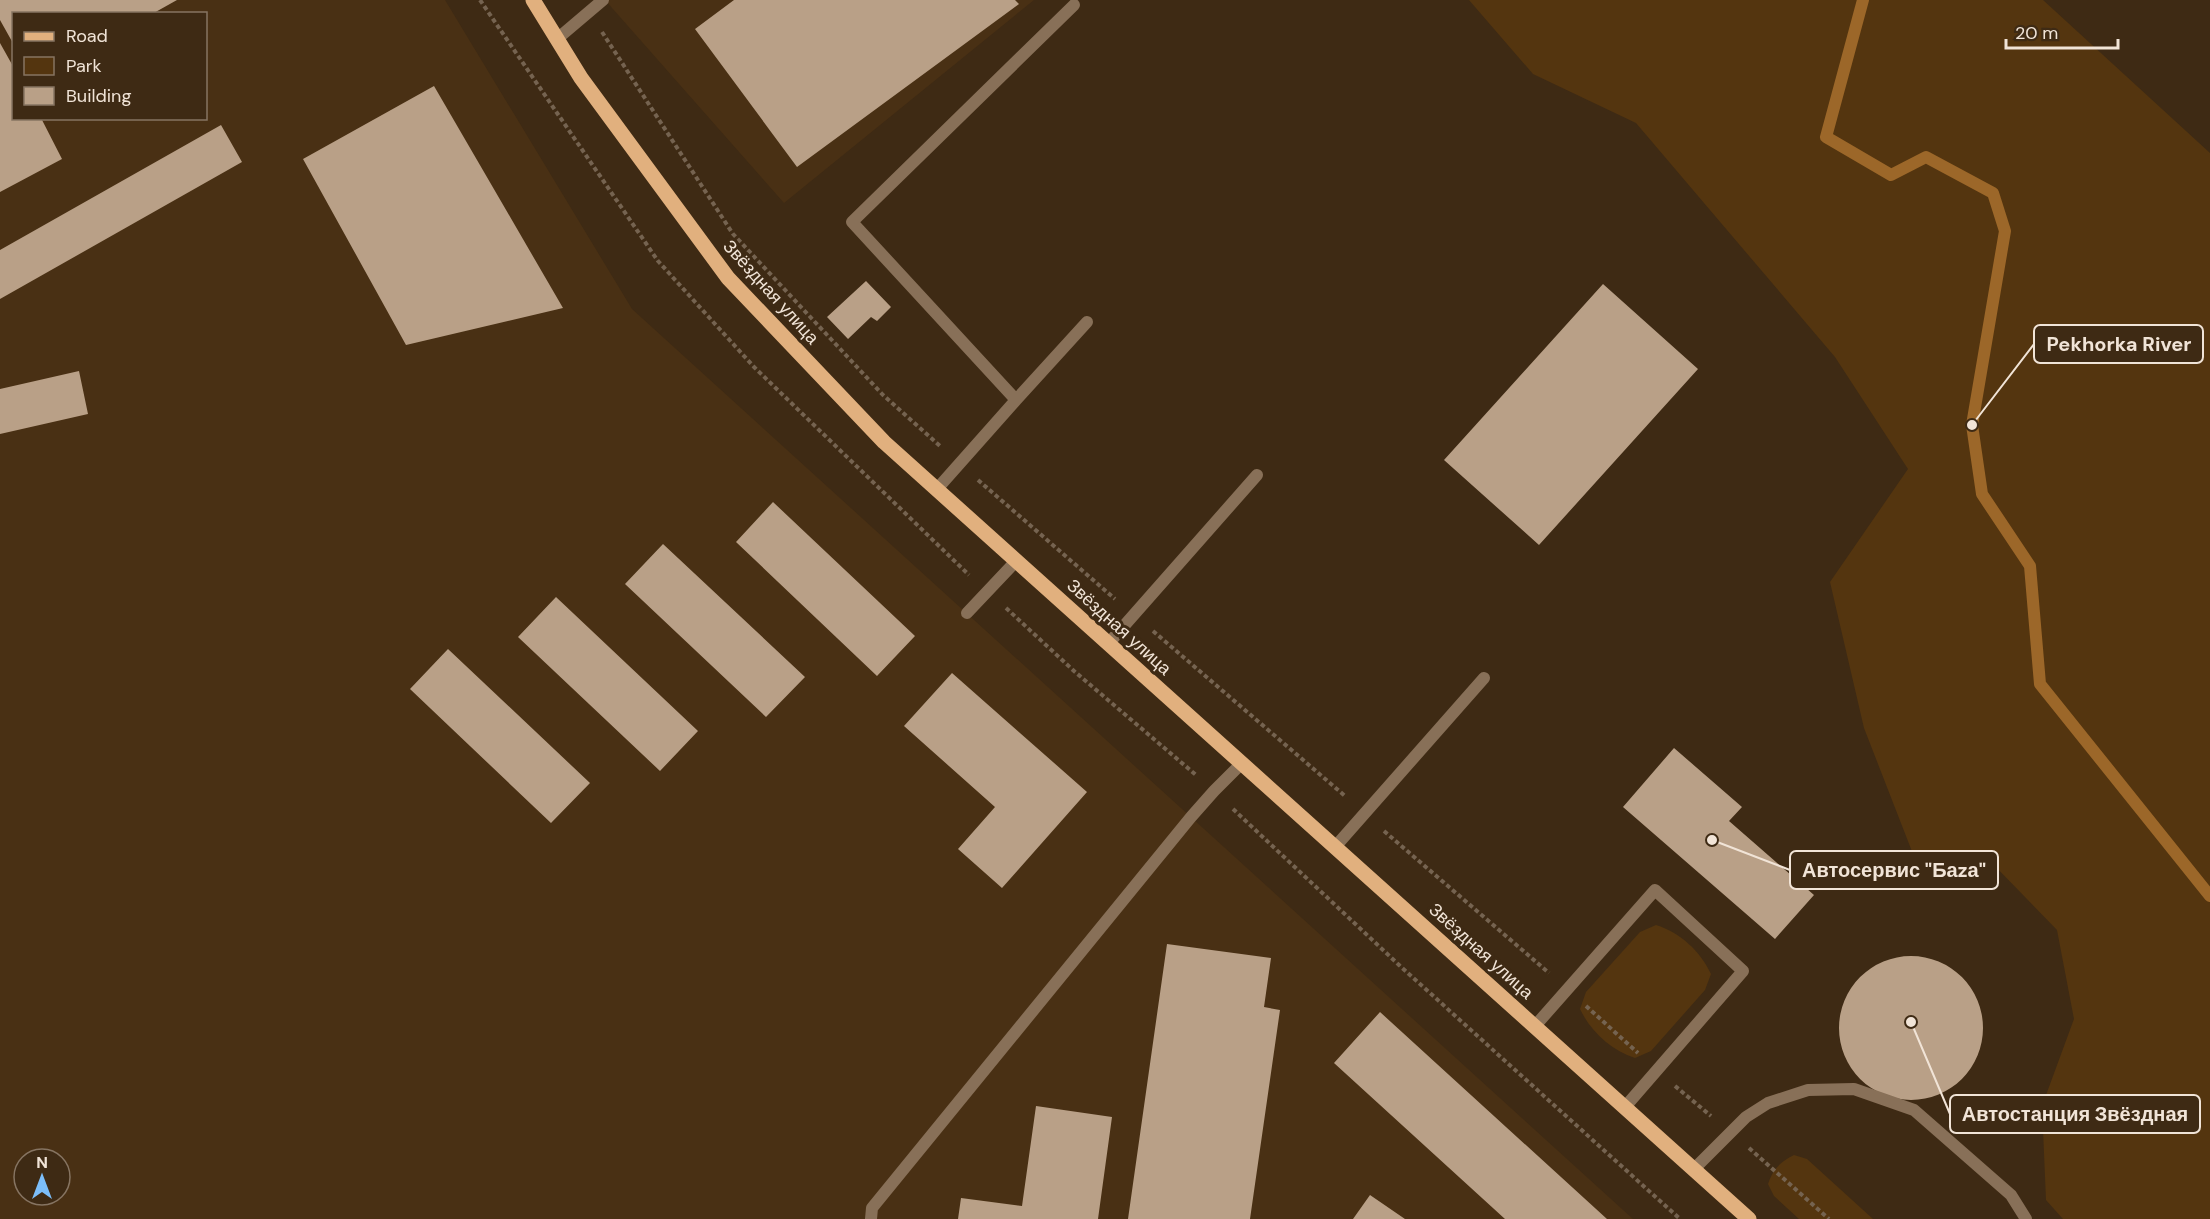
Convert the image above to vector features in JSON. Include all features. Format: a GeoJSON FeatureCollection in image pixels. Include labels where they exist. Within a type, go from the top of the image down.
{"type":"FeatureCollection","features":[{"type":"Feature","properties":{"kind":"main road","name":"Звёздная улица"},"geometry":{"type":"LineString","coordinates":[[533,0],[581,78],[728,278],[884,441],[1749,1219]]}},
{"type":"Feature","properties":{"kind":"lane"},"geometry":{"type":"LineString","coordinates":[[557,39],[603,0]]}},
{"type":"Feature","properties":{"kind":"lane"},"geometry":{"type":"LineString","coordinates":[[1016,400],[852,222],[1074,5]]}},
{"type":"Feature","properties":{"kind":"lane"},"geometry":{"type":"LineString","coordinates":[[937,489],[1087,322]]}},
{"type":"Feature","properties":{"kind":"lane"},"geometry":{"type":"LineString","coordinates":[[1108,644],[1257,475]]}},
{"type":"Feature","properties":{"kind":"lane"},"geometry":{"type":"LineString","coordinates":[[967,613],[1016,561]]}},
{"type":"Feature","properties":{"kind":"lane"},"geometry":{"type":"LineString","coordinates":[[1335,847],[1484,678]]}},
{"type":"Feature","properties":{"kind":"lane"},"geometry":{"type":"LineString","coordinates":[[871,1219],[872,1208],[879,1199],[1191,817],[1242,764]]}},
{"type":"Feature","properties":{"kind":"lane"},"geometry":{"type":"LineString","coordinates":[[1535,1026],[1655,890],[1743,971],[1625,1107]]}},
{"type":"Feature","properties":{"kind":"lane"},"geometry":{"type":"LineString","coordinates":[[1694,1169],[1730,1131],[1768,1102],[1808,1090],[1854,1089],[1914,1110],[2011,1194],[2026,1219]]}},
{"type":"Feature","properties":{"kind":"path"},"geometry":{"type":"LineString","coordinates":[[589,12],[733,234],[883,395],[1134,614]]}},
{"type":"Feature","properties":{"kind":"path"},"geometry":{"type":"LineString","coordinates":[[1730,1131],[1829,1219]]}},
{"type":"Feature","properties":{"kind":"shaded area"},"geometry":{"type":"Polygon","coordinates":[[[0,0],[445,0],[632,309],[1633,1219],[0,1219],[0,0]]]}},
{"type":"Feature","properties":{"kind":"shaded area"},"geometry":{"type":"Polygon","coordinates":[[[605,0],[1034,0],[784,203],[605,0]]]}},
{"type":"Feature","properties":{"kind":"green space"},"geometry":{"type":"Polygon","coordinates":[[[1469,0],[2043,0],[2210,153],[2210,1219],[2063,1219],[2046,1200],[2042,1106],[2074,1019],[2057,930],[1990,861],[1920,872],[1864,728],[1830,582],[1908,469],[1835,357],[1636,123],[1533,74],[1469,0]]]}},
{"type":"Feature","properties":{"kind":"green space"},"geometry":{"type":"Polygon","coordinates":[[[1656,925],[1674,933],[1689,944],[1711,974],[1705,990],[1651,1051],[1635,1058],[1610,1045],[1596,1033],[1580,1009],[1586,992],[1640,932],[1656,925]]]}},
{"type":"Feature","properties":{"kind":"green space"},"geometry":{"type":"Polygon","coordinates":[[[1794,1155],[1807,1159],[1873,1219],[1799,1219],[1774,1196],[1768,1184],[1778,1166],[1794,1155]]]}},
{"type":"Feature","properties":{"kind":"building"},"geometry":{"type":"Polygon","coordinates":[[[0,0],[177,0],[156,12],[12,12],[12,41],[0,20],[0,0]]]}},
{"type":"Feature","properties":{"kind":"building"},"geometry":{"type":"Polygon","coordinates":[[[734,0],[1015,0],[1019,4],[797,167],[695,29],[734,0]]]}},
{"type":"Feature","properties":{"kind":"building"},"geometry":{"type":"Polygon","coordinates":[[[0,43],[12,64],[12,120],[42,120],[62,159],[0,192],[0,43]]]}},
{"type":"Feature","properties":{"kind":"building"},"geometry":{"type":"Polygon","coordinates":[[[434,86],[563,308],[406,345],[303,159],[434,86]]]}},
{"type":"Feature","properties":{"kind":"building"},"geometry":{"type":"Polygon","coordinates":[[[221,125],[242,162],[0,299],[0,250],[221,125]]]}},
{"type":"Feature","properties":{"kind":"building"},"geometry":{"type":"Polygon","coordinates":[[[866,281],[891,307],[877,321],[871,317],[848,339],[827,317],[866,281]]]}},
{"type":"Feature","properties":{"kind":"building"},"geometry":{"type":"Polygon","coordinates":[[[1603,284],[1698,369],[1539,545],[1444,460],[1603,284]]]}},
{"type":"Feature","properties":{"kind":"building"},"geometry":{"type":"Polygon","coordinates":[[[79,371],[88,414],[0,434],[0,389],[79,371]]]}},
{"type":"Feature","properties":{"kind":"building"},"geometry":{"type":"Polygon","coordinates":[[[773,502],[915,636],[877,676],[736,542],[773,502]]]}},
{"type":"Feature","properties":{"kind":"building"},"geometry":{"type":"Polygon","coordinates":[[[663,544],[805,677],[766,717],[625,584],[663,544]]]}},
{"type":"Feature","properties":{"kind":"building"},"geometry":{"type":"Polygon","coordinates":[[[556,597],[698,731],[660,771],[518,637],[556,597]]]}},
{"type":"Feature","properties":{"kind":"building"},"geometry":{"type":"Polygon","coordinates":[[[448,649],[590,783],[551,823],[410,689],[448,649]]]}},
{"type":"Feature","properties":{"kind":"building"},"geometry":{"type":"Polygon","coordinates":[[[952,673],[1087,792],[1002,888],[958,849],[995,807],[904,726],[952,673]]]}},
{"type":"Feature","properties":{"kind":"building"},"geometry":{"type":"Polygon","coordinates":[[[1674,748],[1742,807],[1729,821],[1814,895],[1775,939],[1623,807],[1674,748]]]}},
{"type":"Feature","properties":{"kind":"building"},"geometry":{"type":"Polygon","coordinates":[[[1167,944],[1271,958],[1264,1007],[1280,1010],[1250,1219],[1128,1219],[1167,944]]]}},
{"type":"Feature","properties":{"kind":"building"},"geometry":{"type":"Polygon","coordinates":[[[1911,956],[1938,962],[1951,968],[1962,977],[1971,988],[1977,1001],[1983,1028],[1977,1055],[1971,1068],[1962,1079],[1951,1088],[1938,1094],[1911,1100],[1884,1094],[1871,1088],[1860,1079],[1851,1068],[1845,1055],[1839,1028],[1845,1001],[1851,988],[1860,977],[1871,968],[1884,962],[1911,956]]]}},
{"type":"Feature","properties":{"kind":"building"},"geometry":{"type":"Polygon","coordinates":[[[1380,1012],[1607,1219],[1505,1219],[1334,1063],[1380,1012]]]}},
{"type":"Feature","properties":{"kind":"building"},"geometry":{"type":"Polygon","coordinates":[[[1036,1106],[1112,1117],[1098,1219],[958,1219],[961,1198],[1022,1206],[1036,1106]]]}},
{"type":"Feature","properties":{"kind":"building"},"geometry":{"type":"Polygon","coordinates":[[[1370,1195],[1405,1219],[1353,1219],[1370,1195]]]}},
{"type":"Feature","properties":{"kind":"waterway"},"geometry":{"type":"LineString","coordinates":[[1863,0],[1826,137],[1891,175],[1926,157],[1993,193],[2005,231],[1972,425],[1982,494],[2030,566],[2040,684],[2210,896]]}},
{"type":"Feature","properties":{"kind":"place","name":"Pekhorka River"},"geometry":{"type":"Point","coordinates":[1972,425]}},
{"type":"Feature","properties":{"kind":"place","name":"Автосервис \"Баzа\""},"geometry":{"type":"Point","coordinates":[1712,840]}},
{"type":"Feature","properties":{"kind":"place","name":"Автостанция Звёздная"},"geometry":{"type":"Point","coordinates":[1911,1022]}}]}
